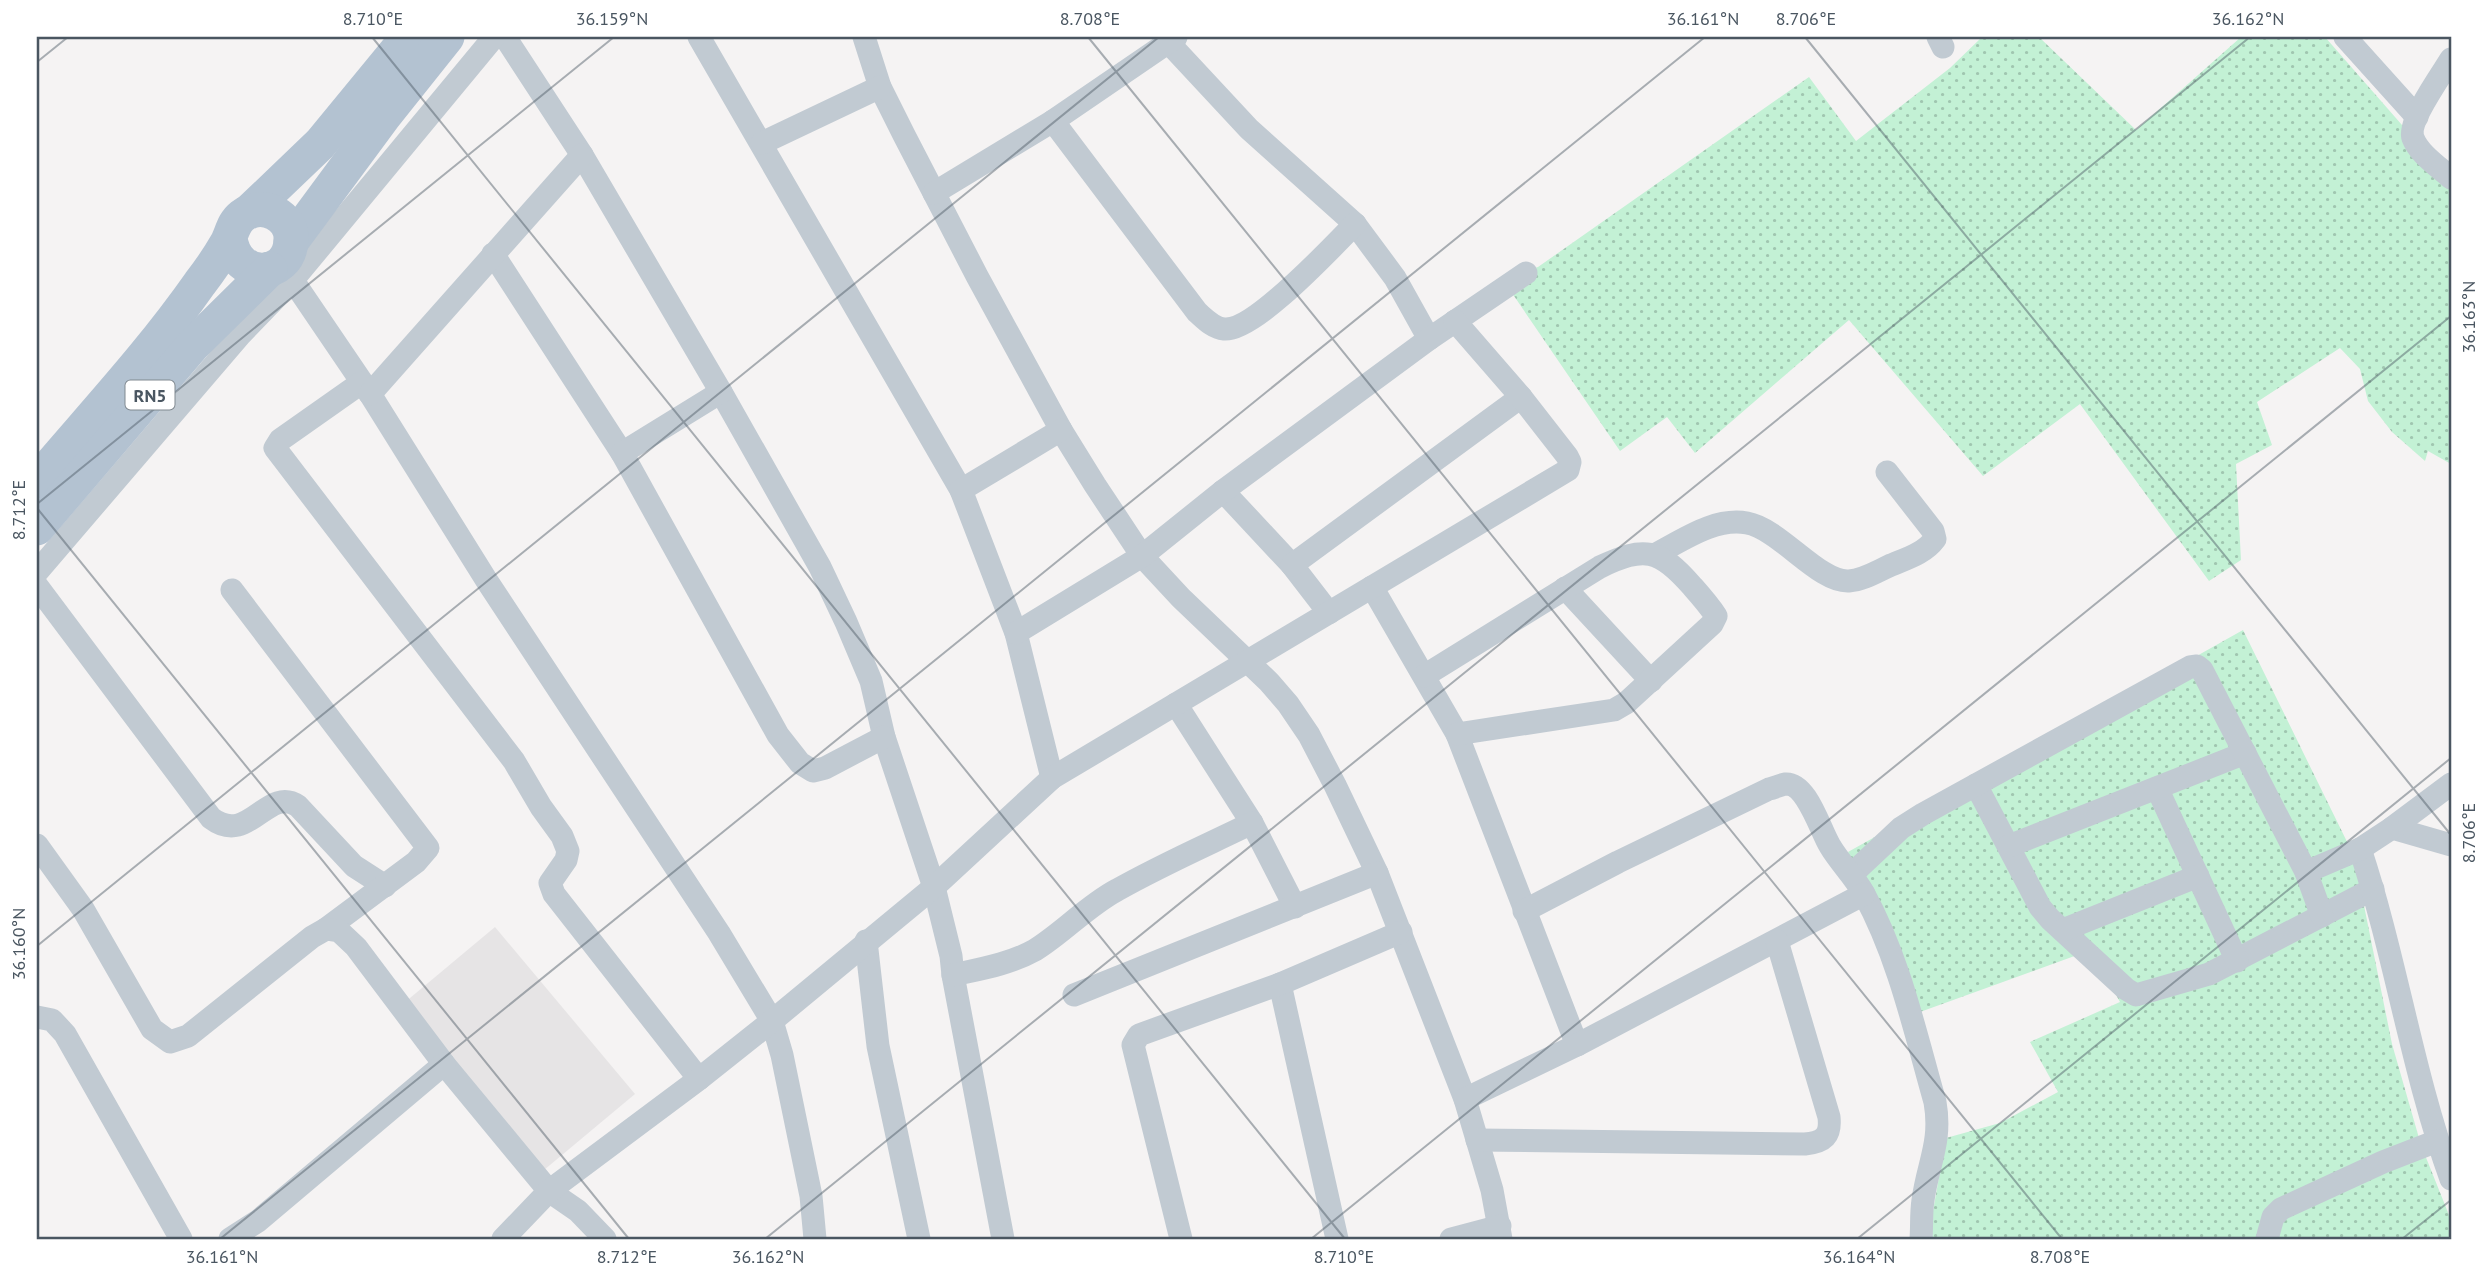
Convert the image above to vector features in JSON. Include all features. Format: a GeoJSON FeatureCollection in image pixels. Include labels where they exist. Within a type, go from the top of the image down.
{"type":"FeatureCollection","features":[{"type":"Feature","properties":{"kind":"main road","name":"RN5"},"geometry":{"type":"LineString","coordinates":[[37,481],[168,326],[201,283],[240,217],[251,211],[320,144],[408,37]]}},
{"type":"Feature","properties":{"kind":"main road","name":"RN5"},"geometry":{"type":"LineString","coordinates":[[37,528],[194,344],[284,264],[384,116],[447,37]]}},
{"type":"Feature","properties":{"kind":"main road"},"geometry":{"type":"LineString","coordinates":[[230,238],[237,260],[247,267],[258,271],[284,264],[290,230],[284,219],[263,209],[251,211]]}},
{"type":"Feature","properties":{"kind":"street"},"geometry":{"type":"LineString","coordinates":[[37,572],[240,335],[284,264],[494,37]]}},
{"type":"Feature","properties":{"kind":"street"},"geometry":{"type":"LineString","coordinates":[[505,37],[582,155],[721,392],[820,567],[871,681],[884,737],[934,887],[951,956],[1003,1239]]}},
{"type":"Feature","properties":{"kind":"street"},"geometry":{"type":"LineString","coordinates":[[699,37],[961,490],[1016,633],[1052,778]]}},
{"type":"Feature","properties":{"kind":"street"},"geometry":{"type":"LineString","coordinates":[[864,37],[880,87],[1060,430],[1142,556],[1288,704],[1308,735],[1377,873],[1465,1099],[1501,1233],[1451,1239]]}},
{"type":"Feature","properties":{"kind":"street"},"geometry":{"type":"LineString","coordinates":[[2346,37],[2417,117]]}},
{"type":"Feature","properties":{"kind":"street"},"geometry":{"type":"LineString","coordinates":[[934,193],[1053,121],[1172,39],[1249,129],[1355,223],[1395,278],[1430,339]]}},
{"type":"Feature","properties":{"kind":"street"},"geometry":{"type":"LineString","coordinates":[[2451,59],[2417,117],[2412,132],[2414,140],[2451,178]]}},
{"type":"Feature","properties":{"kind":"street"},"geometry":{"type":"LineString","coordinates":[[762,143],[880,87]]}},
{"type":"Feature","properties":{"kind":"street"},"geometry":{"type":"LineString","coordinates":[[1053,121],[1198,312],[1211,325],[1225,330],[1241,326],[1284,294],[1355,223]]}},
{"type":"Feature","properties":{"kind":"street"},"geometry":{"type":"LineString","coordinates":[[582,155],[366,389],[280,440],[275,448],[514,761],[562,836],[568,850],[566,860],[550,883],[554,894],[699,1079]]}},
{"type":"Feature","properties":{"kind":"street"},"geometry":{"type":"LineString","coordinates":[[493,254],[622,453],[778,735],[800,763],[813,771],[825,768],[884,737]]}},
{"type":"Feature","properties":{"kind":"street"},"geometry":{"type":"LineString","coordinates":[[284,264],[495,593],[719,933],[772,1021],[782,1055],[811,1196],[815,1239]]}},
{"type":"Feature","properties":{"kind":"street"},"geometry":{"type":"LineString","coordinates":[[1016,633],[1142,556],[1223,491],[1525,272]]}},
{"type":"Feature","properties":{"kind":"street"},"geometry":{"type":"LineString","coordinates":[[503,1239],[549,1191],[699,1079],[934,887],[1052,778],[1568,470],[1570,463],[1567,456],[1521,397],[1455,321]]}},
{"type":"Feature","properties":{"kind":"street"},"geometry":{"type":"LineString","coordinates":[[622,453],[721,392]]}},
{"type":"Feature","properties":{"kind":"street"},"geometry":{"type":"LineString","coordinates":[[1292,565],[1521,397]]}},
{"type":"Feature","properties":{"kind":"street"},"geometry":{"type":"LineString","coordinates":[[961,490],[1060,430]]}},
{"type":"Feature","properties":{"kind":"street"},"geometry":{"type":"LineString","coordinates":[[1424,676],[1620,558],[1656,554],[1711,527],[1747,523],[1764,529],[1831,577],[1845,581],[1859,579],[1919,553],[1935,539],[1933,531],[1887,472]]}},
{"type":"Feature","properties":{"kind":"street"},"geometry":{"type":"LineString","coordinates":[[1223,491],[1292,565],[1329,613]]}},
{"type":"Feature","properties":{"kind":"street"},"geometry":{"type":"LineString","coordinates":[[1457,734],[1614,710],[1651,681],[1712,624],[1716,616],[1681,574],[1656,554]]}},
{"type":"Feature","properties":{"kind":"street"},"geometry":{"type":"LineString","coordinates":[[37,586],[211,818],[227,827],[239,827],[279,801],[291,801],[354,866],[385,886]]}},
{"type":"Feature","properties":{"kind":"street"},"geometry":{"type":"LineString","coordinates":[[1372,587],[1457,734],[1577,1045]]}},
{"type":"Feature","properties":{"kind":"street"},"geometry":{"type":"LineString","coordinates":[[1565,589],[1651,681]]}},
{"type":"Feature","properties":{"kind":"street"},"geometry":{"type":"LineString","coordinates":[[37,845],[83,909],[152,1030],[170,1042],[188,1036],[416,862],[428,848],[232,590]]}},
{"type":"Feature","properties":{"kind":"street"},"geometry":{"type":"LineString","coordinates":[[1852,874],[1901,828],[2190,667],[2197,666],[2202,670],[2306,872],[2322,916]]}},
{"type":"Feature","properties":{"kind":"street"},"geometry":{"type":"LineString","coordinates":[[1176,705],[1252,823],[1295,906]]}},
{"type":"Feature","properties":{"kind":"street"},"geometry":{"type":"LineString","coordinates":[[2009,846],[2245,753]]}},
{"type":"Feature","properties":{"kind":"street"},"geometry":{"type":"LineString","coordinates":[[1524,911],[1769,789],[1785,784],[1797,786],[1805,795],[1828,843],[1864,894],[1883,932],[1900,980],[1939,1123],[1923,1200],[1922,1239]]}},
{"type":"Feature","properties":{"kind":"street"},"geometry":{"type":"LineString","coordinates":[[2306,872],[2360,849],[2451,784]]}},
{"type":"Feature","properties":{"kind":"street"},"geometry":{"type":"LineString","coordinates":[[1976,785],[2040,907],[2126,989],[2136,995],[2209,974],[2373,889]]}},
{"type":"Feature","properties":{"kind":"street"},"geometry":{"type":"LineString","coordinates":[[2157,788],[2237,961]]}},
{"type":"Feature","properties":{"kind":"street"},"geometry":{"type":"LineString","coordinates":[[953,975],[1005,963],[1033,951],[1058,934],[1091,905],[1116,890],[1252,823]]}},
{"type":"Feature","properties":{"kind":"street"},"geometry":{"type":"LineString","coordinates":[[2392,828],[2451,845]]}},
{"type":"Feature","properties":{"kind":"street"},"geometry":{"type":"LineString","coordinates":[[2360,849],[2440,1128],[2451,1179]]}},
{"type":"Feature","properties":{"kind":"street"},"geometry":{"type":"LineString","coordinates":[[1074,995],[1377,873]]}},
{"type":"Feature","properties":{"kind":"street"},"geometry":{"type":"LineString","coordinates":[[2063,930],[2198,876]]}},
{"type":"Feature","properties":{"kind":"street"},"geometry":{"type":"LineString","coordinates":[[1465,1099],[1577,1045],[1864,894]]}},
{"type":"Feature","properties":{"kind":"street"},"geometry":{"type":"LineString","coordinates":[[326,929],[339,931],[348,938],[444,1064],[549,1191],[578,1210],[605,1239]]}},
{"type":"Feature","properties":{"kind":"street"},"geometry":{"type":"LineString","coordinates":[[1181,1239],[1133,1045],[1139,1035],[1280,984],[1401,932]]}},
{"type":"Feature","properties":{"kind":"street"},"geometry":{"type":"LineString","coordinates":[[866,941],[878,1046],[919,1239]]}},
{"type":"Feature","properties":{"kind":"street"},"geometry":{"type":"LineString","coordinates":[[1477,1140],[1805,1144],[1817,1143],[1826,1138],[1830,1129],[1829,1117],[1777,941]]}},
{"type":"Feature","properties":{"kind":"street"},"geometry":{"type":"LineString","coordinates":[[1280,984],[1337,1239]]}},
{"type":"Feature","properties":{"kind":"street"},"geometry":{"type":"LineString","coordinates":[[37,1017],[51,1020],[65,1034],[181,1239]]}},
{"type":"Feature","properties":{"kind":"street"},"geometry":{"type":"LineString","coordinates":[[230,1239],[262,1230],[444,1064]]}},
{"type":"Feature","properties":{"kind":"street"},"geometry":{"type":"LineString","coordinates":[[2267,1239],[2273,1217],[2281,1209],[2383,1161],[2440,1128]]}},
{"type":"Feature","properties":{"kind":"shaded area"},"geometry":{"type":"Polygon","coordinates":[[[495,927],[635,1094],[544,1170],[404,1003],[495,927]]]}},
{"type":"Feature","properties":{"kind":"green space"},"geometry":{"type":"Polygon","coordinates":[[[1982,37],[2039,37],[2136,130],[2241,37],[2325,37],[2451,181],[2451,464],[2428,451],[2425,461],[2392,432],[2368,401],[2360,369],[2340,348],[2257,402],[2272,445],[2236,464],[2241,560],[2209,581],[2080,404],[1983,476],[1849,320],[1695,453],[1667,417],[1620,451],[1501,277],[1538,267],[1809,77],[1856,141],[1950,68],[1982,37]]]}},
{"type":"Feature","properties":{"kind":"green space"},"geometry":{"type":"Polygon","coordinates":[[[2243,630],[2354,856],[2392,1044],[2421,1145],[2451,1220],[2451,1239],[1928,1239],[1946,1138],[2000,1123],[2058,1092],[2030,1042],[2120,1002],[2091,950],[1909,1016],[1848,852],[2243,630]]]}}]}
